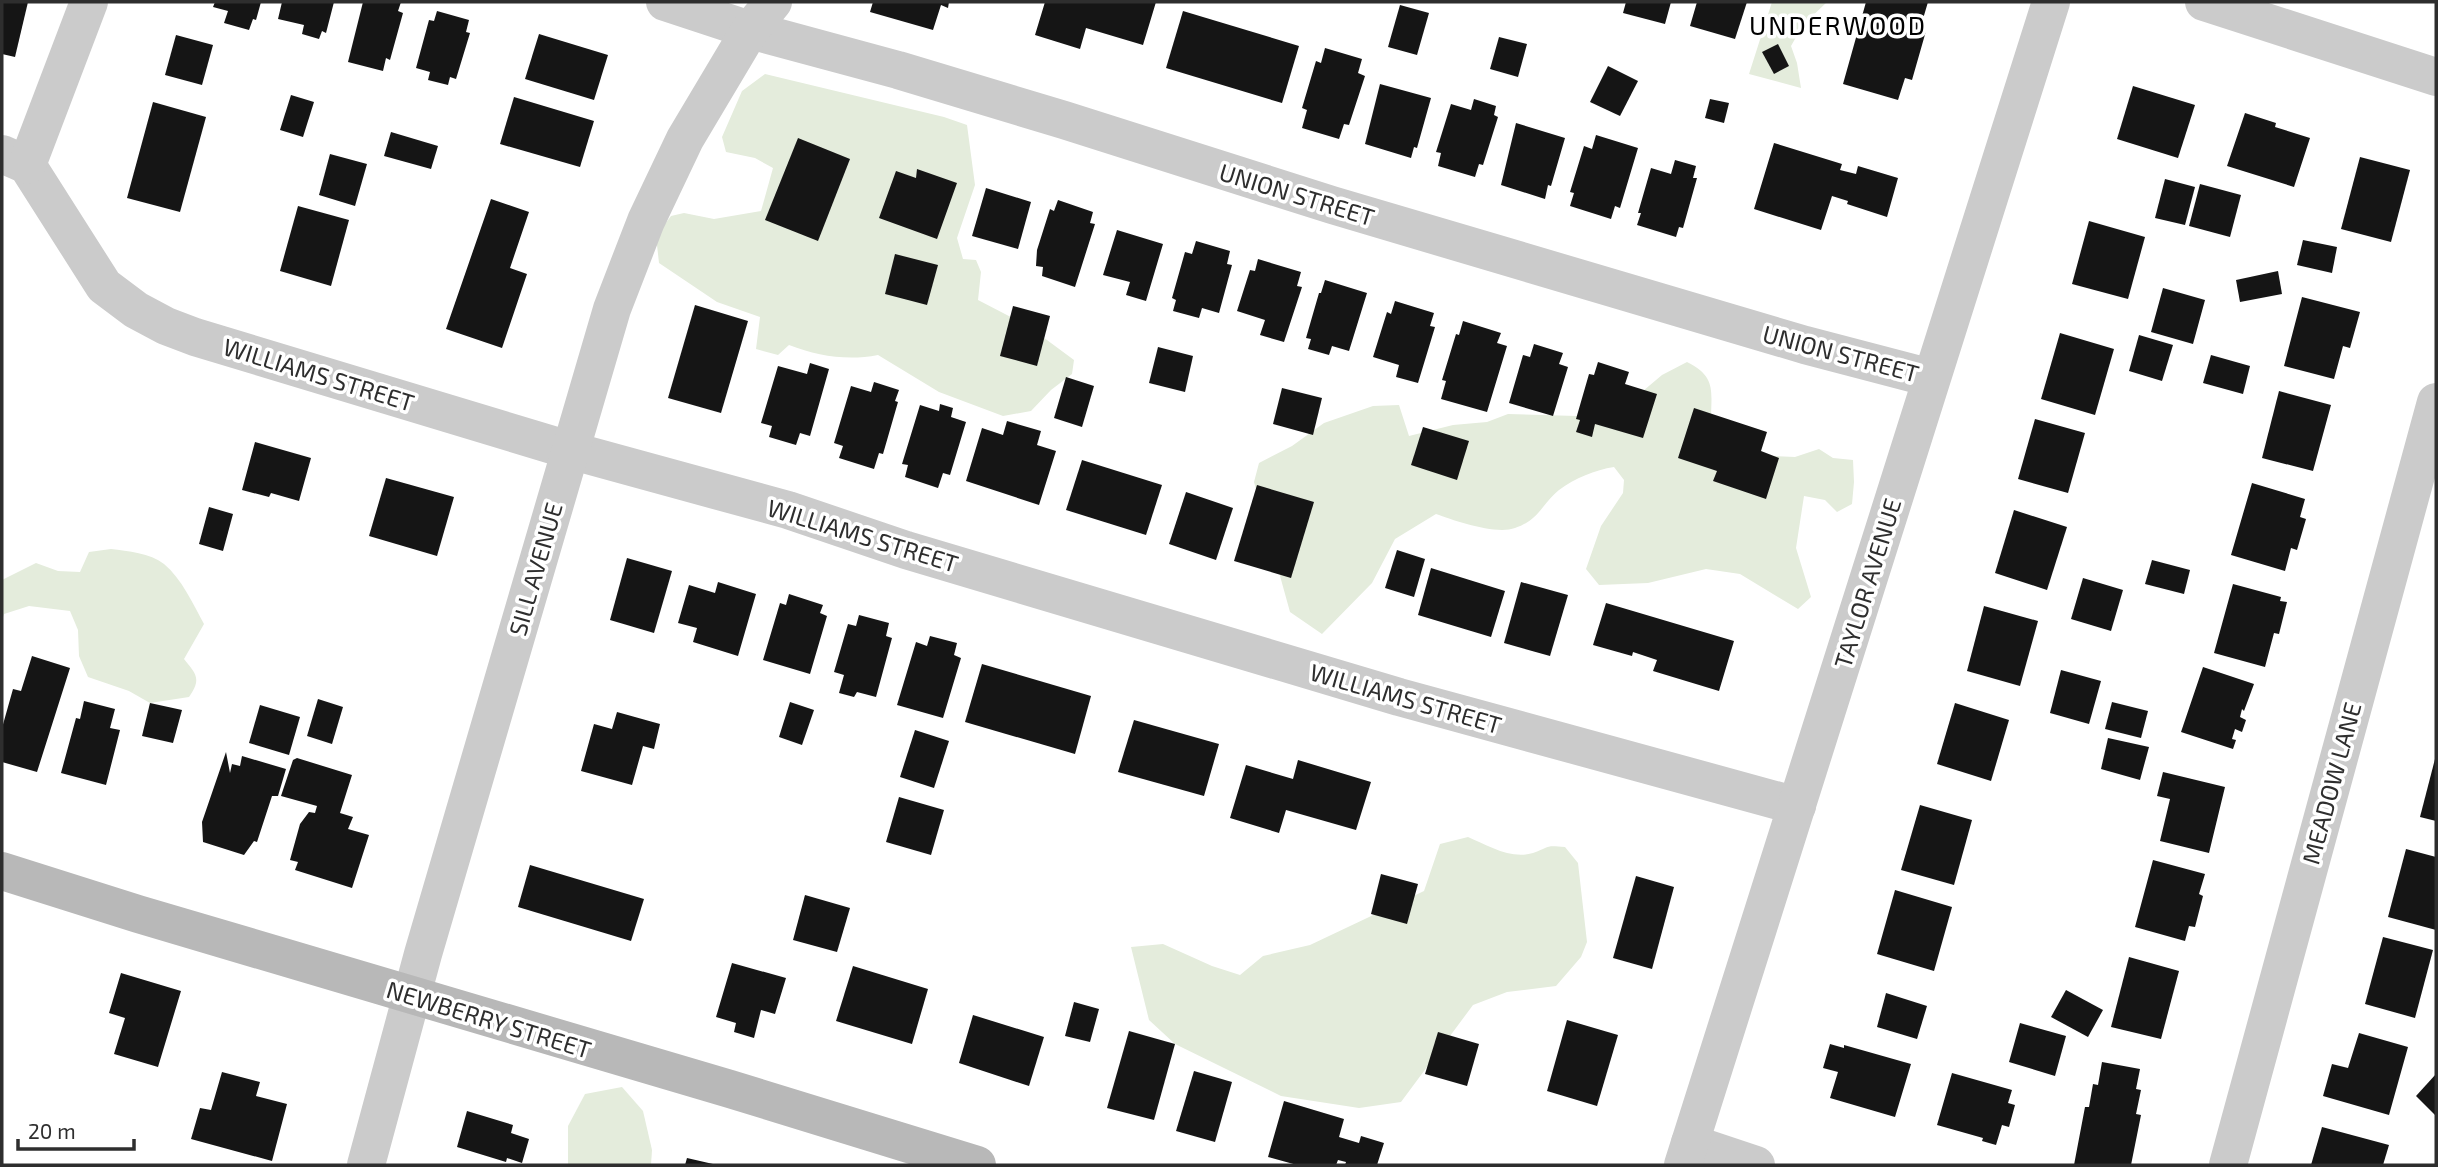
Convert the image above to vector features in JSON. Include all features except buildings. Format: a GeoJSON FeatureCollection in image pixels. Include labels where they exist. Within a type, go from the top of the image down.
{"type":"FeatureCollection","features":[{"type":"Feature","properties":{"kind":"street"},"geometry":{"type":"LineString","coordinates":[[14,160],[89,2]]}},
{"type":"Feature","properties":{"kind":"street","name":"UNION STREET"},"geometry":{"type":"LineString","coordinates":[[665,2],[761,16],[898,70],[1332,205],[1805,345],[1931,378]]}},
{"type":"Feature","properties":{"kind":"street","name":"TAYLOR AVENUE"},"geometry":{"type":"LineString","coordinates":[[1687,1154],[2052,2]]}},
{"type":"Feature","properties":{"kind":"street"},"geometry":{"type":"LineString","coordinates":[[2204,2],[2436,77]]}},
{"type":"Feature","properties":{"kind":"street","name":"SILL AVENUE"},"geometry":{"type":"LineString","coordinates":[[366,1165],[411,995],[612,310],[646,221],[685,139],[761,16]]}},
{"type":"Feature","properties":{"kind":"street","name":"WILLIAMS STREET"},"geometry":{"type":"LineString","coordinates":[[14,160],[104,286],[136,310],[195,337],[569,450],[788,510],[906,550],[1399,697],[1797,806]]}},
{"type":"Feature","properties":{"kind":"street","name":"MEADOW LANE"},"geometry":{"type":"LineString","coordinates":[[2228,1165],[2436,402]]}},
{"type":"Feature","properties":{"kind":"street","name":"NEWBERRY STREET"},"geometry":{"type":"LineString","coordinates":[[2,871],[976,1165]]}},
{"type":"Feature","properties":{"kind":"street"},"geometry":{"type":"LineString","coordinates":[[1687,1154],[1756,1165]]}},
{"type":"Feature","properties":{"kind":"green space"},"geometry":{"type":"Polygon","coordinates":[[[1772,2],[1827,2],[1803,25],[1791,46],[1801,88],[1749,74],[1772,2]]]}},
{"type":"Feature","properties":{"kind":"green space"},"geometry":{"type":"Polygon","coordinates":[[[765,74],[944,117],[967,125],[975,185],[957,238],[963,259],[976,260],[981,272],[978,300],[1028,326],[1074,360],[1072,374],[1051,390],[1031,411],[1003,416],[939,392],[878,355],[855,358],[833,356],[789,345],[778,355],[756,349],[760,317],[717,302],[659,263],[656,236],[671,216],[684,213],[714,219],[761,211],[773,168],[755,158],[726,152],[722,137],[742,91],[765,74]]]}},
{"type":"Feature","properties":{"kind":"green space"},"geometry":{"type":"Polygon","coordinates":[[[1687,362],[1708,379],[1711,421],[1752,455],[1795,457],[1819,449],[1833,458],[1853,460],[1852,504],[1837,512],[1825,500],[1804,496],[1796,548],[1811,597],[1798,609],[1740,574],[1706,569],[1648,583],[1599,585],[1586,569],[1601,526],[1623,493],[1624,480],[1614,467],[1585,475],[1565,486],[1553,495],[1530,521],[1515,528],[1497,530],[1436,514],[1395,539],[1372,583],[1322,634],[1290,612],[1254,482],[1259,463],[1292,446],[1324,423],[1373,406],[1399,405],[1409,436],[1453,425],[1487,422],[1508,414],[1612,417],[1662,375],[1687,362]]]}},
{"type":"Feature","properties":{"kind":"green space"},"geometry":{"type":"Polygon","coordinates":[[[111,549],[146,555],[164,564],[182,584],[204,624],[184,659],[196,677],[189,697],[150,703],[129,691],[88,677],[79,656],[78,630],[70,611],[29,606],[4,614],[2,621],[2,580],[36,563],[58,571],[80,572],[89,552],[111,549]]]}},
{"type":"Feature","properties":{"kind":"green space"},"geometry":{"type":"Polygon","coordinates":[[[1468,837],[1499,851],[1516,855],[1533,853],[1550,846],[1565,847],[1578,863],[1587,942],[1581,957],[1556,986],[1507,992],[1473,1005],[1401,1102],[1359,1108],[1281,1096],[1175,1044],[1149,1020],[1131,947],[1163,944],[1212,966],[1240,975],[1263,956],[1310,945],[1424,891],[1440,844],[1468,837]]]}},
{"type":"Feature","properties":{"kind":"green space"},"geometry":{"type":"Polygon","coordinates":[[[622,1087],[643,1111],[652,1150],[651,1165],[568,1165],[568,1126],[585,1094],[622,1087]]]}},
{"type":"Feature","properties":{"kind":"district","name":"UNDERWOOD"},"geometry":{"type":"Point","coordinates":[1838,24]}}]}
